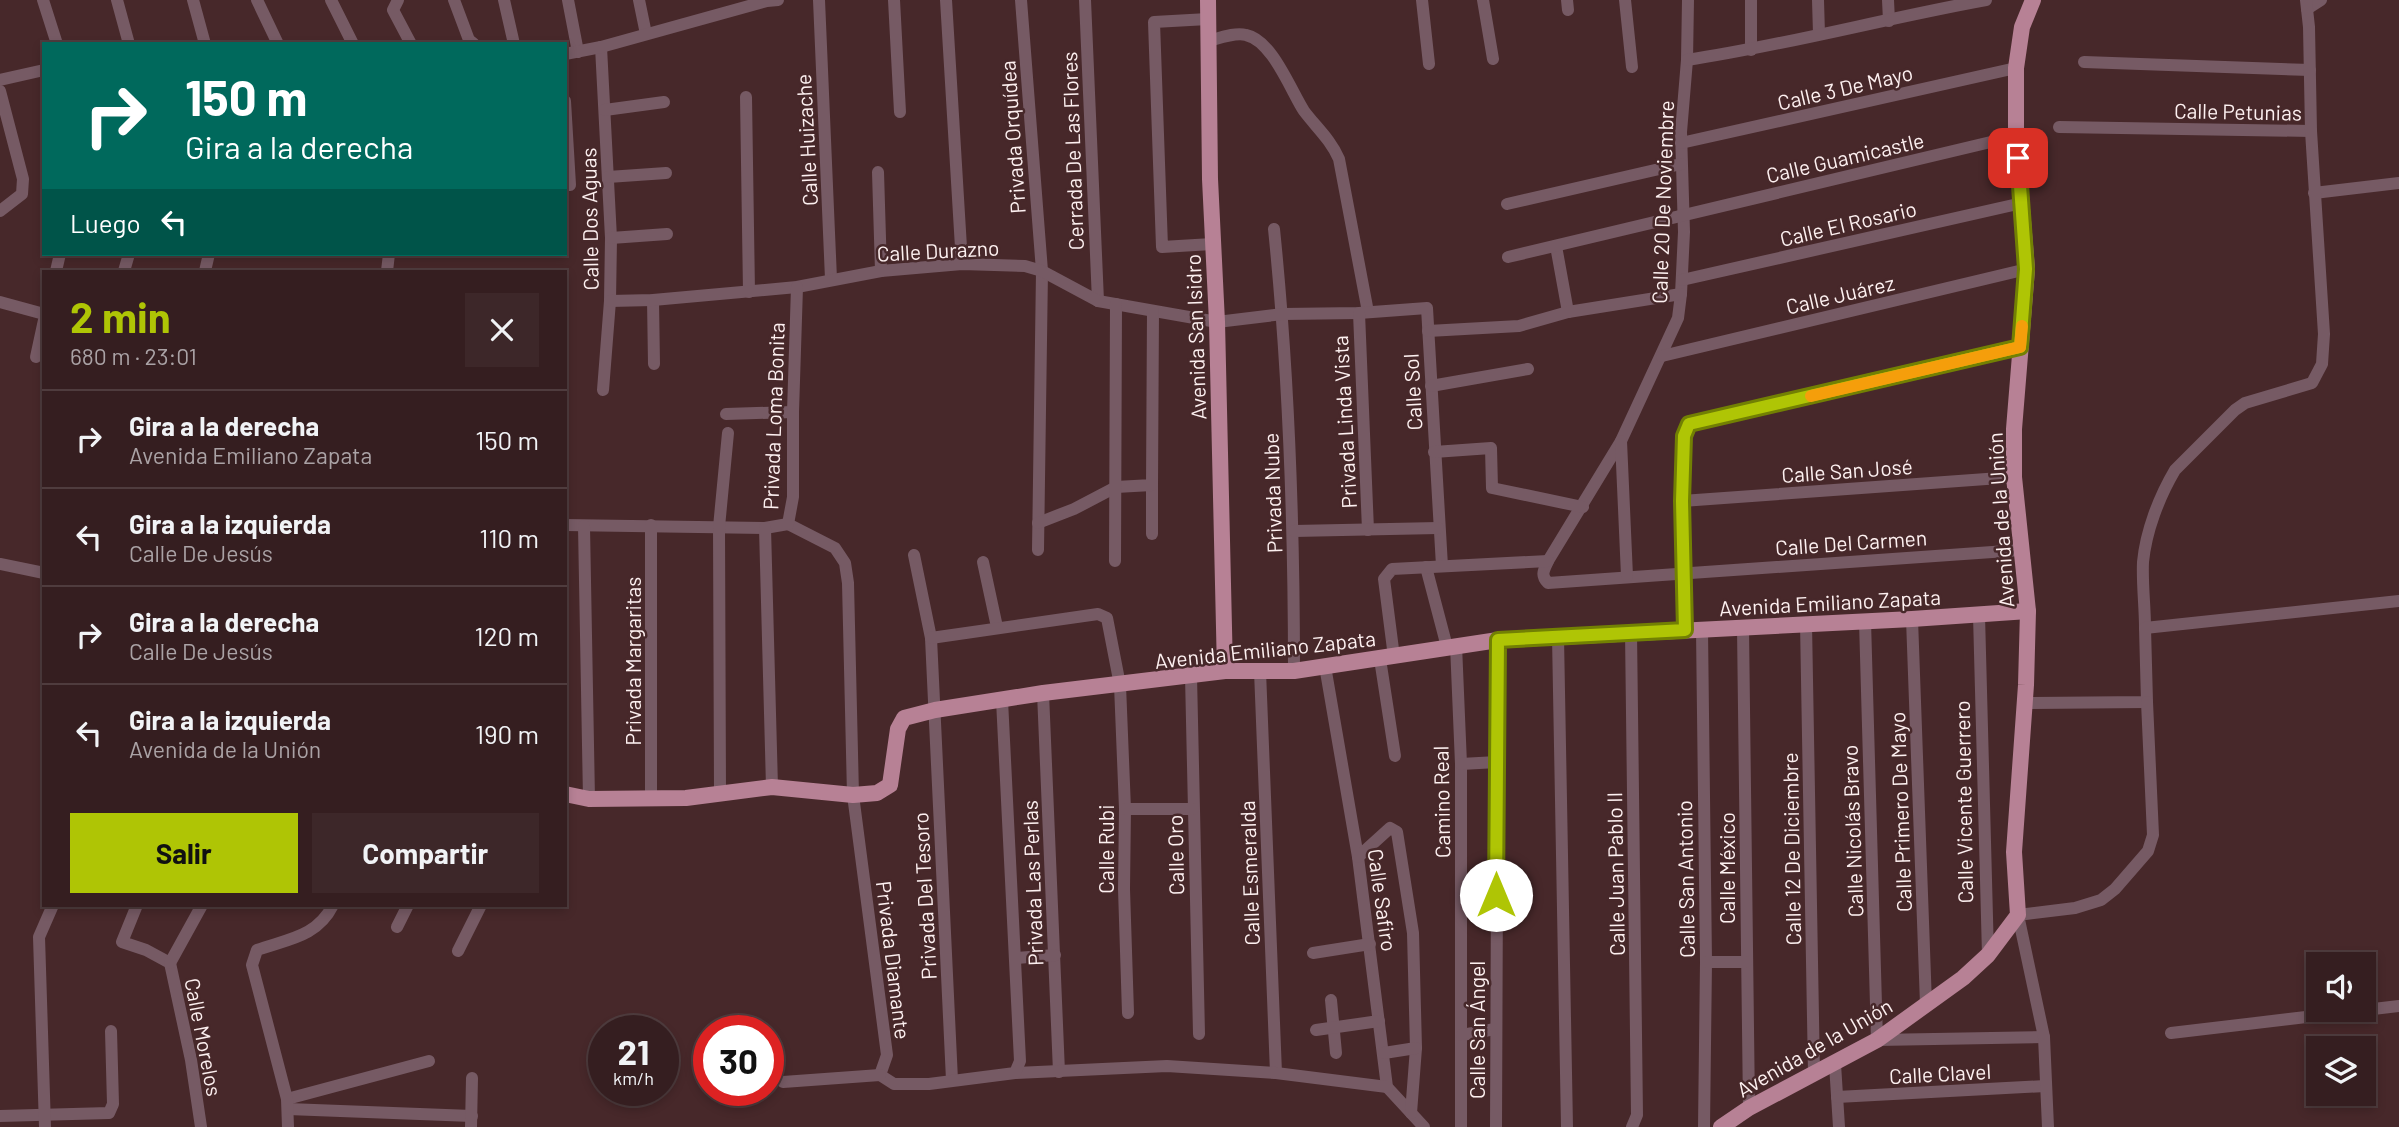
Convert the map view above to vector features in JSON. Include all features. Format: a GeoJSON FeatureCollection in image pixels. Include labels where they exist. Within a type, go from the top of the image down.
{"type":"FeatureCollection","features":[{"type":"Feature","properties":{"kind":"main road","name":"Avenida San Isidro"},"geometry":{"type":"LineString","coordinates":[[1208,0],[1212,244],[1217,322],[1225,671]]}},
{"type":"Feature","properties":{"kind":"main road","name":"Avenida de la Unión"},"geometry":{"type":"LineString","coordinates":[[2018,915],[2014,852],[2028,611],[2014,477],[2014,429],[2026,269],[2016,136],[2016,68],[2022,27],[2033,0]]}},
{"type":"Feature","properties":{"kind":"main road","name":"Avenida Emiliano Zapata"},"geometry":{"type":"LineString","coordinates":[[567,794],[589,799],[686,797],[772,787],[853,795],[877,793],[890,785],[898,729],[904,718],[935,710],[1002,700],[1225,671],[1294,671],[1498,640],[2028,611]]}},
{"type":"Feature","properties":{"kind":"main road"},"geometry":{"type":"LineString","coordinates":[[1988,955],[2018,915]]}},
{"type":"Feature","properties":{"kind":"main road","name":"Avenida de la Unión"},"geometry":{"type":"LineString","coordinates":[[1721,1127],[1749,1108],[1877,1040],[1963,978],[1988,955]]}},
{"type":"Feature","properties":{"kind":"street"},"geometry":{"type":"LineString","coordinates":[[43,0],[56,42]]}},
{"type":"Feature","properties":{"kind":"street"},"geometry":{"type":"LineString","coordinates":[[117,0],[128,42]]}},
{"type":"Feature","properties":{"kind":"street"},"geometry":{"type":"LineString","coordinates":[[193,0],[204,42]]}},
{"type":"Feature","properties":{"kind":"street"},"geometry":{"type":"LineString","coordinates":[[257,0],[277,42]]}},
{"type":"Feature","properties":{"kind":"street"},"geometry":{"type":"LineString","coordinates":[[331,0],[352,42]]}},
{"type":"Feature","properties":{"kind":"street"},"geometry":{"type":"LineString","coordinates":[[398,0],[393,10],[410,42]]}},
{"type":"Feature","properties":{"kind":"street"},"geometry":{"type":"LineString","coordinates":[[454,0],[472,42]]}},
{"type":"Feature","properties":{"kind":"street"},"geometry":{"type":"LineString","coordinates":[[505,0],[514,42]]}},
{"type":"Feature","properties":{"kind":"street"},"geometry":{"type":"LineString","coordinates":[[568,0],[572,53],[770,0]]}},
{"type":"Feature","properties":{"kind":"street"},"geometry":{"type":"LineString","coordinates":[[639,0],[646,34]]}},
{"type":"Feature","properties":{"kind":"street","name":"Calle Huizache"},"geometry":{"type":"LineString","coordinates":[[819,0],[831,279]]}},
{"type":"Feature","properties":{"kind":"street"},"geometry":{"type":"LineString","coordinates":[[894,0],[900,111]]}},
{"type":"Feature","properties":{"kind":"street"},"geometry":{"type":"LineString","coordinates":[[946,0],[962,264]]}},
{"type":"Feature","properties":{"kind":"street","name":"Privada Orquídea"},"geometry":{"type":"LineString","coordinates":[[1021,0],[1042,271],[1038,550]]}},
{"type":"Feature","properties":{"kind":"street","name":"Cerrada De Las Flores"},"geometry":{"type":"LineString","coordinates":[[1085,0],[1098,301]]}},
{"type":"Feature","properties":{"kind":"street"},"geometry":{"type":"LineString","coordinates":[[1422,0],[1429,64]]}},
{"type":"Feature","properties":{"kind":"street"},"geometry":{"type":"LineString","coordinates":[[1483,0],[1493,59]]}},
{"type":"Feature","properties":{"kind":"street"},"geometry":{"type":"LineString","coordinates":[[1625,0],[1632,67]]}},
{"type":"Feature","properties":{"kind":"street","name":"Calle 20 De Noviembre"},"geometry":{"type":"LineString","coordinates":[[1548,561],[1621,441],[1678,318],[1684,215],[1681,144],[1688,0]]}},
{"type":"Feature","properties":{"kind":"street"},"geometry":{"type":"LineString","coordinates":[[1751,0],[1751,50]]}},
{"type":"Feature","properties":{"kind":"street"},"geometry":{"type":"LineString","coordinates":[[1818,0],[1819,34]]}},
{"type":"Feature","properties":{"kind":"street"},"geometry":{"type":"LineString","coordinates":[[1888,0],[1889,21]]}},
{"type":"Feature","properties":{"kind":"street"},"geometry":{"type":"LineString","coordinates":[[1687,60],[1751,50],[1986,0]]}},
{"type":"Feature","properties":{"kind":"street"},"geometry":{"type":"LineString","coordinates":[[2311,131],[2306,5],[2321,0]]}},
{"type":"Feature","properties":{"kind":"street"},"geometry":{"type":"LineString","coordinates":[[1208,19],[1154,22],[1162,247],[1212,244]]}},
{"type":"Feature","properties":{"kind":"street","name":"Privada Linda Vista"},"geometry":{"type":"LineString","coordinates":[[1209,41],[1237,35],[1256,39],[1279,65],[1303,109],[1333,146],[1339,159],[1364,313],[1368,530]]}},
{"type":"Feature","properties":{"kind":"street","name":"Calle Dos Aguas"},"geometry":{"type":"LineString","coordinates":[[601,47],[611,238],[604,390]]}},
{"type":"Feature","properties":{"kind":"street"},"geometry":{"type":"LineString","coordinates":[[2084,62],[2310,70]]}},
{"type":"Feature","properties":{"kind":"street","name":"Calle 3 De Mayo"},"geometry":{"type":"LineString","coordinates":[[1681,144],[2016,68]]}},
{"type":"Feature","properties":{"kind":"street"},"geometry":{"type":"LineString","coordinates":[[0,80],[42,70]]}},
{"type":"Feature","properties":{"kind":"street"},"geometry":{"type":"LineString","coordinates":[[0,91],[23,179],[22,194],[0,211]]}},
{"type":"Feature","properties":{"kind":"street"},"geometry":{"type":"LineString","coordinates":[[746,97],[749,292]]}},
{"type":"Feature","properties":{"kind":"street"},"geometry":{"type":"LineString","coordinates":[[605,110],[664,102]]}},
{"type":"Feature","properties":{"kind":"street","name":"Calle Petunias"},"geometry":{"type":"LineString","coordinates":[[2018,915],[2075,908],[2101,900],[2115,889],[2148,851],[2152,835],[2143,564],[2154,519],[2175,470],[2225,418],[2245,403],[2312,383],[2322,364],[2324,334],[2311,131],[2059,127]]}},
{"type":"Feature","properties":{"kind":"street","name":"Calle Guamicastle"},"geometry":{"type":"LineString","coordinates":[[1684,215],[2016,136]]}},
{"type":"Feature","properties":{"kind":"street"},"geometry":{"type":"LineString","coordinates":[[567,138],[570,185],[567,186]]}},
{"type":"Feature","properties":{"kind":"street"},"geometry":{"type":"LineString","coordinates":[[1507,204],[1681,164]]}},
{"type":"Feature","properties":{"kind":"street"},"geometry":{"type":"LineString","coordinates":[[878,172],[881,271]]}},
{"type":"Feature","properties":{"kind":"street"},"geometry":{"type":"LineString","coordinates":[[608,177],[666,173]]}},
{"type":"Feature","properties":{"kind":"street"},"geometry":{"type":"LineString","coordinates":[[2314,193],[2399,183]]}},
{"type":"Feature","properties":{"kind":"street","name":"Calle El Rosario"},"geometry":{"type":"LineString","coordinates":[[1428,331],[1519,326],[2022,203]]}},
{"type":"Feature","properties":{"kind":"street"},"geometry":{"type":"LineString","coordinates":[[1508,257],[1684,215]]}},
{"type":"Feature","properties":{"kind":"street","name":"Privada Nube"},"geometry":{"type":"LineString","coordinates":[[1274,229],[1283,314],[1294,531],[1294,671]]}},
{"type":"Feature","properties":{"kind":"street"},"geometry":{"type":"LineString","coordinates":[[611,238],[667,234]]}},
{"type":"Feature","properties":{"kind":"street"},"geometry":{"type":"LineString","coordinates":[[1556,246],[1568,312]]}},
{"type":"Feature","properties":{"kind":"street","name":"Calle Durazno"},"geometry":{"type":"LineString","coordinates":[[610,301],[653,300],[797,287],[881,271],[962,264],[1026,266],[1042,271],[1098,301],[1217,322],[1283,314],[1364,313],[1427,308]]}},
{"type":"Feature","properties":{"kind":"street","name":"Calle Juárez"},"geometry":{"type":"LineString","coordinates":[[1662,356],[2026,269]]}},
{"type":"Feature","properties":{"kind":"street","name":"Privada Loma Bonita"},"geometry":{"type":"LineString","coordinates":[[567,525],[765,528],[788,524],[793,497],[797,287]]}},
{"type":"Feature","properties":{"kind":"street"},"geometry":{"type":"LineString","coordinates":[[653,300],[653,364]]}},
{"type":"Feature","properties":{"kind":"street"},"geometry":{"type":"LineString","coordinates":[[0,302],[42,313]]}},
{"type":"Feature","properties":{"kind":"street"},"geometry":{"type":"LineString","coordinates":[[1115,561],[1116,304]]}},
{"type":"Feature","properties":{"kind":"street","name":"Calle Sol"},"geometry":{"type":"LineString","coordinates":[[1427,308],[1434,452],[1491,448],[1492,488],[1583,507]]}},
{"type":"Feature","properties":{"kind":"street"},"geometry":{"type":"LineString","coordinates":[[1152,534],[1153,311]]}},
{"type":"Feature","properties":{"kind":"street"},"geometry":{"type":"LineString","coordinates":[[36,357],[42,329]]}},
{"type":"Feature","properties":{"kind":"street"},"geometry":{"type":"LineString","coordinates":[[1685,630],[1682,501],[1684,436],[1689,424],[2020,347]]}},
{"type":"Feature","properties":{"kind":"street"},"geometry":{"type":"LineString","coordinates":[[1431,386],[1528,369]]}},
{"type":"Feature","properties":{"kind":"street"},"geometry":{"type":"LineString","coordinates":[[726,414],[793,412]]}},
{"type":"Feature","properties":{"kind":"street"},"geometry":{"type":"LineString","coordinates":[[720,793],[719,527],[728,433]]}},
{"type":"Feature","properties":{"kind":"street"},"geometry":{"type":"LineString","coordinates":[[1395,756],[1384,579],[1392,569],[1548,561],[1543,579],[1548,583],[1627,576],[1621,441]]}},
{"type":"Feature","properties":{"kind":"street"},"geometry":{"type":"LineString","coordinates":[[1434,452],[1442,566]]}},
{"type":"Feature","properties":{"kind":"street","name":"Calle San José"},"geometry":{"type":"LineString","coordinates":[[1682,501],[2014,477]]}},
{"type":"Feature","properties":{"kind":"street"},"geometry":{"type":"LineString","coordinates":[[1038,523],[1074,509],[1116,487],[1152,485]]}},
{"type":"Feature","properties":{"kind":"street","name":"Privada Diamante"},"geometry":{"type":"LineString","coordinates":[[788,524],[835,548],[845,563],[848,583],[853,795],[887,1055],[880,1075]]}},
{"type":"Feature","properties":{"kind":"street","name":"Privada Margaritas"},"geometry":{"type":"LineString","coordinates":[[651,525],[651,797]]}},
{"type":"Feature","properties":{"kind":"street"},"geometry":{"type":"LineString","coordinates":[[584,526],[589,799]]}},
{"type":"Feature","properties":{"kind":"street"},"geometry":{"type":"LineString","coordinates":[[765,528],[772,787]]}},
{"type":"Feature","properties":{"kind":"street","name":"Privada Linda Vista"},"geometry":{"type":"LineString","coordinates":[[1294,531],[1438,528]]}},
{"type":"Feature","properties":{"kind":"street","name":"Calle Del Carmen"},"geometry":{"type":"LineString","coordinates":[[1627,576],[2021,550]]}},
{"type":"Feature","properties":{"kind":"street","name":"Privada Del Tesoro"},"geometry":{"type":"LineString","coordinates":[[914,555],[931,638],[952,1080]]}},
{"type":"Feature","properties":{"kind":"street"},"geometry":{"type":"LineString","coordinates":[[931,638],[997,627],[983,562]]}},
{"type":"Feature","properties":{"kind":"street"},"geometry":{"type":"LineString","coordinates":[[0,564],[42,573]]}},
{"type":"Feature","properties":{"kind":"street","name":"Camino Real"},"geometry":{"type":"LineString","coordinates":[[1426,567],[1452,646],[1461,764],[1461,1127]]}},
{"type":"Feature","properties":{"kind":"street"},"geometry":{"type":"LineString","coordinates":[[2145,628],[2399,601]]}},
{"type":"Feature","properties":{"kind":"street","name":"Calle Rubi"},"geometry":{"type":"LineString","coordinates":[[997,627],[1098,614],[1107,618],[1120,685],[1128,1013]]}},
{"type":"Feature","properties":{"kind":"street","name":"Calle Vicente Guerrero"},"geometry":{"type":"LineString","coordinates":[[1979,615],[1988,955]]}},
{"type":"Feature","properties":{"kind":"street","name":"Calle Primero De Mayo"},"geometry":{"type":"LineString","coordinates":[[1912,619],[1926,1004]]}},
{"type":"Feature","properties":{"kind":"street","name":"Calle Nicolás Bravo"},"geometry":{"type":"LineString","coordinates":[[1865,621],[1877,1040]]}},
{"type":"Feature","properties":{"kind":"street","name":"Calle 12 De Diciembre"},"geometry":{"type":"LineString","coordinates":[[1806,623],[1814,1074]]}},
{"type":"Feature","properties":{"kind":"street","name":"Calle México"},"geometry":{"type":"LineString","coordinates":[[1743,628],[1749,1108]]}},
{"type":"Feature","properties":{"kind":"street","name":"Calle San Antonio"},"geometry":{"type":"LineString","coordinates":[[1702,630],[1706,962],[1704,1127]]}},
{"type":"Feature","properties":{"kind":"street","name":"Calle Juan Pablo II"},"geometry":{"type":"LineString","coordinates":[[1631,632],[1635,1121]]}},
{"type":"Feature","properties":{"kind":"street"},"geometry":{"type":"LineString","coordinates":[[1558,637],[1567,1127]]}},
{"type":"Feature","properties":{"kind":"street","name":"Calle San Ángel"},"geometry":{"type":"LineString","coordinates":[[1496,1127],[1498,640]]}},
{"type":"Feature","properties":{"kind":"street","name":"Calle Safiro"},"geometry":{"type":"LineString","coordinates":[[1325,666],[1358,857],[1387,1087]]}},
{"type":"Feature","properties":{"kind":"street","name":"Calle Esmeralda"},"geometry":{"type":"LineString","coordinates":[[1260,671],[1276,1073]]}},
{"type":"Feature","properties":{"kind":"street","name":"Calle Oro"},"geometry":{"type":"LineString","coordinates":[[1191,676],[1199,1034]]}},
{"type":"Feature","properties":{"kind":"street","name":"Privada Las Perlas"},"geometry":{"type":"LineString","coordinates":[[1043,694],[1059,1072]]}},
{"type":"Feature","properties":{"kind":"street"},"geometry":{"type":"LineString","coordinates":[[1002,700],[1021,1049],[1015,1073]]}},
{"type":"Feature","properties":{"kind":"street"},"geometry":{"type":"LineString","coordinates":[[2024,703],[2147,702]]}},
{"type":"Feature","properties":{"kind":"street"},"geometry":{"type":"LineString","coordinates":[[1461,764],[1497,762]]}},
{"type":"Feature","properties":{"kind":"street"},"geometry":{"type":"LineString","coordinates":[[1125,809],[1193,809]]}},
{"type":"Feature","properties":{"kind":"street"},"geometry":{"type":"LineString","coordinates":[[1358,857],[1384,831],[1390,828],[1397,832],[1413,933],[1416,1048],[1410,1113]]}},
{"type":"Feature","properties":{"kind":"street"},"geometry":{"type":"LineString","coordinates":[[45,1120],[40,937],[52,907]]}},
{"type":"Feature","properties":{"kind":"street","name":"Calle Morelos"},"geometry":{"type":"LineString","coordinates":[[136,907],[122,942],[146,950],[170,963],[191,1060],[201,1127]]}},
{"type":"Feature","properties":{"kind":"street"},"geometry":{"type":"LineString","coordinates":[[170,963],[201,907]]}},
{"type":"Feature","properties":{"kind":"street"},"geometry":{"type":"LineString","coordinates":[[288,1127],[287,1104],[252,965],[257,950],[313,930],[326,919],[332,907]]}},
{"type":"Feature","properties":{"kind":"street"},"geometry":{"type":"LineString","coordinates":[[397,927],[407,907]]}},
{"type":"Feature","properties":{"kind":"street"},"geometry":{"type":"LineString","coordinates":[[458,951],[480,907]]}},
{"type":"Feature","properties":{"kind":"street"},"geometry":{"type":"LineString","coordinates":[[2018,915],[2044,1037],[2049,1127]]}},
{"type":"Feature","properties":{"kind":"street"},"geometry":{"type":"LineString","coordinates":[[1312,953],[1370,944]]}},
{"type":"Feature","properties":{"kind":"street"},"geometry":{"type":"LineString","coordinates":[[1016,958],[1055,955]]}},
{"type":"Feature","properties":{"kind":"street"},"geometry":{"type":"LineString","coordinates":[[1706,962],[1746,962]]}},
{"type":"Feature","properties":{"kind":"street"},"geometry":{"type":"LineString","coordinates":[[1331,1000],[1336,1052]]}},
{"type":"Feature","properties":{"kind":"street"},"geometry":{"type":"LineString","coordinates":[[2171,1032],[2399,1006]]}},
{"type":"Feature","properties":{"kind":"street"},"geometry":{"type":"LineString","coordinates":[[1315,1030],[1378,1021]]}},
{"type":"Feature","properties":{"kind":"street"},"geometry":{"type":"LineString","coordinates":[[1462,1035],[1495,1029]]}},
{"type":"Feature","properties":{"kind":"street"},"geometry":{"type":"LineString","coordinates":[[0,1116],[45,1120],[109,1113],[113,1104],[111,1031]]}},
{"type":"Feature","properties":{"kind":"street"},"geometry":{"type":"LineString","coordinates":[[1877,1040],[2044,1037]]}},
{"type":"Feature","properties":{"kind":"street"},"geometry":{"type":"LineString","coordinates":[[1384,1053],[1416,1048]]}},
{"type":"Feature","properties":{"kind":"street"},"geometry":{"type":"LineString","coordinates":[[287,1104],[429,1061]]}},
{"type":"Feature","properties":{"kind":"street"},"geometry":{"type":"LineString","coordinates":[[1835,1064],[1839,1127]]}},
{"type":"Feature","properties":{"kind":"street"},"geometry":{"type":"LineString","coordinates":[[784,1082],[880,1075],[894,1084],[929,1084],[1015,1073],[1167,1066],[1276,1073],[1387,1087],[1424,1127]]}},
{"type":"Feature","properties":{"kind":"street"},"geometry":{"type":"LineString","coordinates":[[287,1104],[472,1121],[472,1079]]}},
{"type":"Feature","properties":{"kind":"street","name":"Calle Clavel"},"geometry":{"type":"LineString","coordinates":[[1837,1097],[2045,1086]]}},
{"type":"Feature","properties":{"kind":"slow traffic"},"geometry":{"type":"LineString","coordinates":[[1811,396],[2020,347],[2022,326]]}},
{"type":"Feature","properties":{"kind":"route"},"geometry":{"type":"LineString","coordinates":[[1496,895],[1498,640],[1685,630],[1682,501],[1684,436],[1689,424],[2020,347],[2026,269],[2018,158]]}}]}
